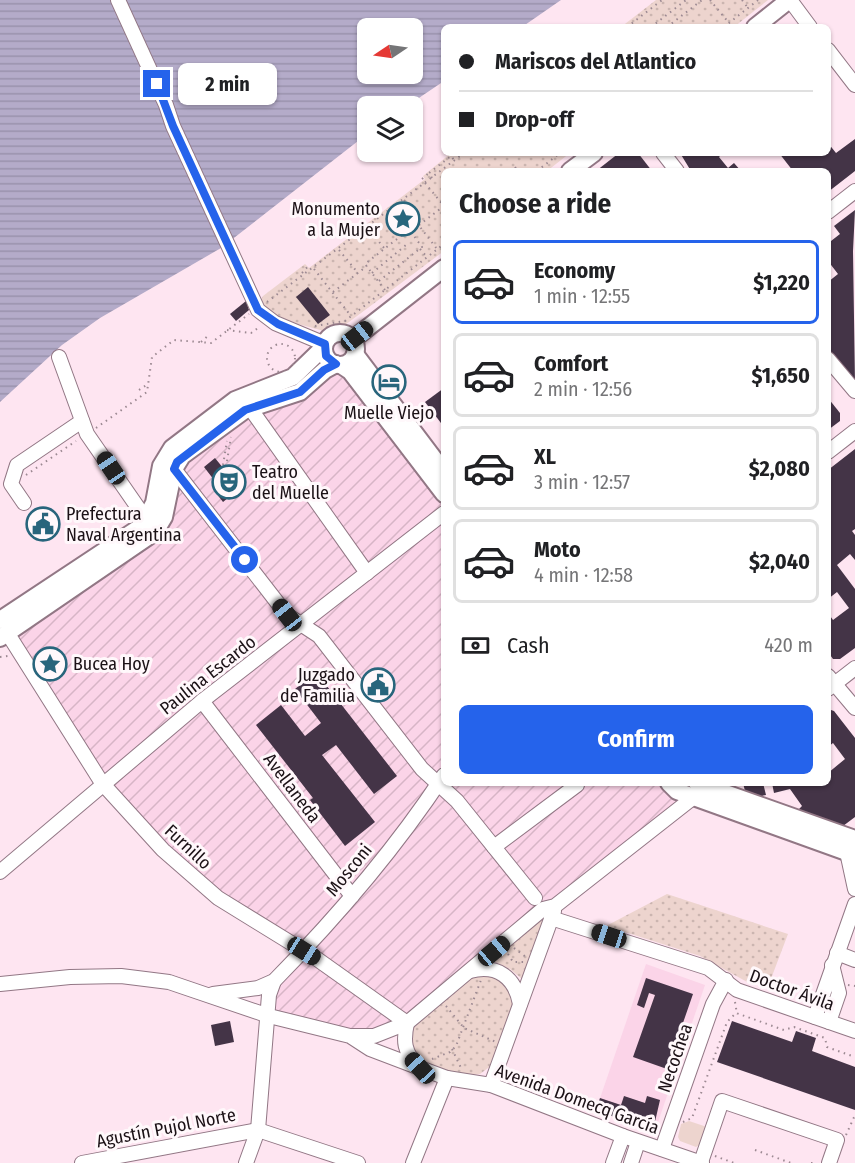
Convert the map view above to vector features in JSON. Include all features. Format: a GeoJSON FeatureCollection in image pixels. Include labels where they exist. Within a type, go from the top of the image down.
{"type":"FeatureCollection","features":[{"type":"Feature","properties":{"kind":"main road"},"geometry":{"type":"LineString","coordinates":[[759,24],[789,0]]}},
{"type":"Feature","properties":{"kind":"main road"},"geometry":{"type":"LineString","coordinates":[[574,168],[590,156]]}},
{"type":"Feature","properties":{"kind":"main road"},"geometry":{"type":"LineString","coordinates":[[3,631],[133,533],[164,518],[174,469],[182,456],[250,408],[300,392],[324,370],[350,361],[354,347],[441,271]]}},
{"type":"Feature","properties":{"kind":"main road"},"geometry":{"type":"LineString","coordinates":[[150,526],[161,466],[172,448],[235,400],[293,377],[337,334],[346,335],[441,468]]}},
{"type":"Feature","properties":{"kind":"main road"},"geometry":{"type":"LineString","coordinates":[[325,346],[326,356],[350,370],[441,490]]}},
{"type":"Feature","properties":{"kind":"main road"},"geometry":{"type":"LineString","coordinates":[[672,786],[677,791],[703,787],[853,846]]}},
{"type":"Feature","properties":{"kind":"street"},"geometry":{"type":"LineString","coordinates":[[118,0],[258,310],[275,322],[325,346]]}},
{"type":"Feature","properties":{"kind":"street"},"geometry":{"type":"LineString","coordinates":[[789,0],[808,24]]}},
{"type":"Feature","properties":{"kind":"street"},"geometry":{"type":"LineString","coordinates":[[831,54],[855,85]]}},
{"type":"Feature","properties":{"kind":"street"},"geometry":{"type":"LineString","coordinates":[[665,156],[675,168]]}},
{"type":"Feature","properties":{"kind":"street"},"geometry":{"type":"LineString","coordinates":[[831,210],[855,191]]}},
{"type":"Feature","properties":{"kind":"street"},"geometry":{"type":"LineString","coordinates":[[59,357],[85,427],[150,526]]}},
{"type":"Feature","properties":{"kind":"street"},"geometry":{"type":"LineString","coordinates":[[831,363],[855,391]]}},
{"type":"Feature","properties":{"kind":"street"},"geometry":{"type":"LineString","coordinates":[[250,408],[367,573]]}},
{"type":"Feature","properties":{"kind":"street"},"geometry":{"type":"LineString","coordinates":[[24,503],[11,484],[16,465],[85,427]]}},
{"type":"Feature","properties":{"kind":"street"},"geometry":{"type":"LineString","coordinates":[[831,450],[855,431]]}},
{"type":"Feature","properties":{"kind":"street"},"geometry":{"type":"LineString","coordinates":[[174,469],[287,615],[319,636],[441,780]]}},
{"type":"Feature","properties":{"kind":"street","name":"Paulina Escardo"},"geometry":{"type":"LineString","coordinates":[[0,872],[102,783],[202,701],[441,515]]}},
{"type":"Feature","properties":{"kind":"street","name":"Furnillo"},"geometry":{"type":"LineString","coordinates":[[3,631],[102,783],[188,874],[218,898],[304,951],[407,1023]]}},
{"type":"Feature","properties":{"kind":"street"},"geometry":{"type":"LineString","coordinates":[[831,682],[855,668]]}},
{"type":"Feature","properties":{"kind":"street"},"geometry":{"type":"LineString","coordinates":[[831,684],[855,708]]}},
{"type":"Feature","properties":{"kind":"street","name":"Avellaneda"},"geometry":{"type":"LineString","coordinates":[[202,701],[352,896]]}},
{"type":"Feature","properties":{"kind":"street","name":"Mosconi"},"geometry":{"type":"LineString","coordinates":[[202,994],[258,988],[274,981],[304,951],[352,896],[431,797],[441,780]]}},
{"type":"Feature","properties":{"kind":"street"},"geometry":{"type":"LineString","coordinates":[[446,786],[535,898]]}},
{"type":"Feature","properties":{"kind":"street"},"geometry":{"type":"LineString","coordinates":[[494,847],[576,786]]}},
{"type":"Feature","properties":{"kind":"street"},"geometry":{"type":"LineString","coordinates":[[491,1085],[553,912],[703,787]]}},
{"type":"Feature","properties":{"kind":"street"},"geometry":{"type":"LineString","coordinates":[[853,846],[855,889]]}},
{"type":"Feature","properties":{"kind":"street"},"geometry":{"type":"LineString","coordinates":[[815,1017],[855,904]]}},
{"type":"Feature","properties":{"kind":"street"},"geometry":{"type":"LineString","coordinates":[[350,1036],[374,1036],[407,1023],[543,909],[553,912]]}},
{"type":"Feature","properties":{"kind":"street","name":"Doctor Ávila"},"geometry":{"type":"LineString","coordinates":[[553,912],[708,968],[737,990],[855,1031]]}},
{"type":"Feature","properties":{"kind":"street"},"geometry":{"type":"LineString","coordinates":[[835,959],[855,960]]}},
{"type":"Feature","properties":{"kind":"street"},"geometry":{"type":"LineString","coordinates":[[829,1022],[839,993],[835,959]]}},
{"type":"Feature","properties":{"kind":"street"},"geometry":{"type":"LineString","coordinates":[[469,971],[486,969],[501,972],[514,985],[520,1004]]}},
{"type":"Feature","properties":{"kind":"street","name":"Avenida Domecq García"},"geometry":{"type":"LineString","coordinates":[[0,984],[70,977],[121,976],[169,982],[269,1016],[350,1036],[370,1049],[420,1068],[491,1085],[638,1142],[702,1159]]}},
{"type":"Feature","properties":{"kind":"street","name":"Necochea"},"geometry":{"type":"LineString","coordinates":[[662,1149],[713,1004],[726,980]]}},
{"type":"Feature","properties":{"kind":"street"},"geometry":{"type":"LineString","coordinates":[[246,1163],[258,1130],[269,995],[274,981]]}},
{"type":"Feature","properties":{"kind":"street"},"geometry":{"type":"LineString","coordinates":[[407,1023],[403,1040],[406,1050],[420,1068]]}},
{"type":"Feature","properties":{"kind":"street"},"geometry":{"type":"LineString","coordinates":[[413,1163],[452,1074]]}},
{"type":"Feature","properties":{"kind":"street"},"geometry":{"type":"LineString","coordinates":[[702,1159],[722,1101],[837,1140],[829,1163]]}},
{"type":"Feature","properties":{"kind":"street"},"geometry":{"type":"LineString","coordinates":[[258,1130],[358,1163]]}},
{"type":"Feature","properties":{"kind":"street","name":"Agustín Pujol Norte"},"geometry":{"type":"LineString","coordinates":[[81,1163],[117,1160],[258,1130]]}},
{"type":"Feature","properties":{"kind":"street"},"geometry":{"type":"LineString","coordinates":[[613,1163],[623,1136]]}},
{"type":"Feature","properties":{"kind":"street"},"geometry":{"type":"LineString","coordinates":[[631,1163],[638,1142]]}},
{"type":"Feature","properties":{"kind":"path"},"geometry":{"type":"LineString","coordinates":[[632,24],[662,0]]}},
{"type":"Feature","properties":{"kind":"path"},"geometry":{"type":"LineString","coordinates":[[655,24],[686,0]]}},
{"type":"Feature","properties":{"kind":"path"},"geometry":{"type":"LineString","coordinates":[[671,24],[702,0]]}},
{"type":"Feature","properties":{"kind":"path"},"geometry":{"type":"LineString","coordinates":[[710,0],[729,23],[758,0]]}},
{"type":"Feature","properties":{"kind":"path"},"geometry":{"type":"LineString","coordinates":[[742,0],[748,8]]}},
{"type":"Feature","properties":{"kind":"path"},"geometry":{"type":"LineString","coordinates":[[681,4],[687,12]]}},
{"type":"Feature","properties":{"kind":"path"},"geometry":{"type":"LineString","coordinates":[[661,19],[665,24]]}},
{"type":"Feature","properties":{"kind":"path"},"geometry":{"type":"LineString","coordinates":[[422,179],[451,156],[454,160]]}},
{"type":"Feature","properties":{"kind":"path"},"geometry":{"type":"LineString","coordinates":[[444,168],[460,156]]}},
{"type":"Feature","properties":{"kind":"path"},"geometry":{"type":"LineString","coordinates":[[541,168],[556,156]]}},
{"type":"Feature","properties":{"kind":"path"},"geometry":{"type":"LineString","coordinates":[[301,274],[314,269],[441,171]]}},
{"type":"Feature","properties":{"kind":"path"},"geometry":{"type":"LineString","coordinates":[[429,173],[432,178]]}},
{"type":"Feature","properties":{"kind":"path"},"geometry":{"type":"LineString","coordinates":[[425,183],[441,202]]}},
{"type":"Feature","properties":{"kind":"path"},"geometry":{"type":"LineString","coordinates":[[404,200],[437,249]]}},
{"type":"Feature","properties":{"kind":"path"},"geometry":{"type":"LineString","coordinates":[[385,290],[365,264],[409,229],[441,208]]}},
{"type":"Feature","properties":{"kind":"path"},"geometry":{"type":"LineString","coordinates":[[368,228],[384,248]]}},
{"type":"Feature","properties":{"kind":"path"},"geometry":{"type":"LineString","coordinates":[[409,229],[427,257]]}},
{"type":"Feature","properties":{"kind":"path"},"geometry":{"type":"LineString","coordinates":[[372,273],[406,245]]}},
{"type":"Feature","properties":{"kind":"path"},"geometry":{"type":"LineString","coordinates":[[308,324],[322,327],[345,321],[441,246]]}},
{"type":"Feature","properties":{"kind":"path"},"geometry":{"type":"LineString","coordinates":[[339,249],[358,273]]}},
{"type":"Feature","properties":{"kind":"path"},"geometry":{"type":"LineString","coordinates":[[379,281],[420,249]]}},
{"type":"Feature","properties":{"kind":"path"},"geometry":{"type":"LineString","coordinates":[[268,309],[264,305],[310,264]]}},
{"type":"Feature","properties":{"kind":"path"},"geometry":{"type":"LineString","coordinates":[[333,293],[367,266]]}},
{"type":"Feature","properties":{"kind":"path"},"geometry":{"type":"LineString","coordinates":[[314,269],[351,316]]}},
{"type":"Feature","properties":{"kind":"path"},"geometry":{"type":"LineString","coordinates":[[27,475],[85,427],[147,392],[152,357],[174,340],[211,343],[227,330],[252,312],[258,328],[251,333],[227,330]]}},
{"type":"Feature","properties":{"kind":"path"},"geometry":{"type":"LineString","coordinates":[[201,342],[209,335]]}},
{"type":"Feature","properties":{"kind":"path"},"geometry":{"type":"LineString","coordinates":[[282,344],[292,349],[295,358],[291,368],[279,372],[271,368],[267,360],[271,348],[282,344]]}},
{"type":"Feature","properties":{"kind":"path"},"geometry":{"type":"LineString","coordinates":[[139,390],[148,384]]}},
{"type":"Feature","properties":{"kind":"path"},"geometry":{"type":"LineString","coordinates":[[218,442],[232,431],[224,466]]}},
{"type":"Feature","properties":{"kind":"path"},"geometry":{"type":"LineString","coordinates":[[511,946],[528,958],[523,963],[513,962],[508,954],[511,946]]}},
{"type":"Feature","properties":{"kind":"path"},"geometry":{"type":"LineString","coordinates":[[525,968],[528,958]]}},
{"type":"Feature","properties":{"kind":"path"},"geometry":{"type":"LineString","coordinates":[[438,1065],[427,1061],[452,1049],[464,1028],[483,974]]}},
{"type":"Feature","properties":{"kind":"path"},"geometry":{"type":"LineString","coordinates":[[730,1000],[735,1002],[737,1014]]}},
{"type":"Feature","properties":{"kind":"path"},"geometry":{"type":"LineString","coordinates":[[443,1002],[464,1028],[498,1043],[495,1052]]}},
{"type":"Feature","properties":{"kind":"path"},"geometry":{"type":"LineString","coordinates":[[679,1124],[692,1118],[726,1021],[737,1014]]}},
{"type":"Feature","properties":{"kind":"path"},"geometry":{"type":"LineString","coordinates":[[737,1014],[784,1030],[795,1027],[825,1038],[827,1047],[855,1057]]}},
{"type":"Feature","properties":{"kind":"path"},"geometry":{"type":"LineString","coordinates":[[452,1049],[464,1073],[452,1074]]}},
{"type":"Feature","properties":{"kind":"path"},"geometry":{"type":"LineString","coordinates":[[755,1150],[791,1163]]}},
{"type":"Feature","properties":{"kind":"path"},"geometry":{"type":"LineString","coordinates":[[702,1159],[734,1163]]}},
{"type":"Feature","properties":{"kind":"shaded area"},"geometry":{"type":"Polygon","coordinates":[[[0,0],[561,0],[526,24],[441,24],[441,83],[422,96],[357,96],[357,142],[221,248],[100,318],[62,345],[0,402],[0,0]]]}},
{"type":"Feature","properties":{"kind":"shaded area"},"geometry":{"type":"Polygon","coordinates":[[[656,0],[768,0],[738,24],[625,24],[656,0]]]}},
{"type":"Feature","properties":{"kind":"shaded area"},"geometry":{"type":"Polygon","coordinates":[[[447,156],[566,156],[551,168],[441,168],[441,253],[345,325],[324,331],[298,324],[273,314],[260,301],[263,296],[305,264],[309,268],[425,179],[423,176],[447,156]]]}},
{"type":"Feature","properties":{"kind":"shaded area"},"geometry":{"type":"Polygon","coordinates":[[[336,364],[441,490],[441,786],[674,786],[693,797],[407,1023],[374,1036],[269,1016],[269,995],[304,951],[218,898],[102,783],[14,630],[138,545],[182,456],[336,364]]]}},
{"type":"Feature","properties":{"kind":"shaded area"},"geometry":{"type":"Polygon","coordinates":[[[667,894],[788,934],[769,984],[761,980],[749,983],[700,956],[606,926],[667,894]]]}},
{"type":"Feature","properties":{"kind":"shaded area"},"geometry":{"type":"Polygon","coordinates":[[[544,917],[522,979],[510,969],[493,961],[544,917]]]}},
{"type":"Feature","properties":{"kind":"shaded area"},"geometry":{"type":"Polygon","coordinates":[[[646,964],[705,985],[657,1125],[648,1128],[596,1110],[646,964]]]}},
{"type":"Feature","properties":{"kind":"shaded area"},"geometry":{"type":"Polygon","coordinates":[[[476,974],[503,979],[514,1003],[492,1065],[480,1074],[468,1076],[420,1061],[411,1050],[412,1027],[476,974]]]}},
{"type":"Feature","properties":{"kind":"shaded area"},"geometry":{"type":"Polygon","coordinates":[[[689,1121],[707,1127],[701,1144],[696,1147],[680,1141],[678,1137],[681,1124],[689,1121]]]}},
{"type":"Feature","properties":{"kind":"building"},"geometry":{"type":"Polygon","coordinates":[[[855,139],[855,171],[831,190],[831,168],[791,168],[781,156],[831,156],[831,147],[836,153],[855,139]]]}},
{"type":"Feature","properties":{"kind":"building"},"geometry":{"type":"Polygon","coordinates":[[[615,156],[640,156],[650,168],[600,168],[615,156]]]}},
{"type":"Feature","properties":{"kind":"building"},"geometry":{"type":"Polygon","coordinates":[[[682,156],[720,156],[728,168],[689,168],[682,156]]]}},
{"type":"Feature","properties":{"kind":"building"},"geometry":{"type":"Polygon","coordinates":[[[734,163],[738,168],[728,168],[734,163]]]}},
{"type":"Feature","properties":{"kind":"building"},"geometry":{"type":"Polygon","coordinates":[[[855,210],[853,251],[855,383],[831,352],[831,280],[838,274],[831,265],[831,241],[840,234],[834,226],[855,210]]]}},
{"type":"Feature","properties":{"kind":"building"},"geometry":{"type":"Polygon","coordinates":[[[308,287],[330,315],[318,324],[296,297],[308,287]]]}},
{"type":"Feature","properties":{"kind":"building"},"geometry":{"type":"Polygon","coordinates":[[[246,301],[249,310],[236,321],[230,314],[246,301]]]}},
{"type":"Feature","properties":{"kind":"building"},"geometry":{"type":"Polygon","coordinates":[[[441,390],[441,423],[425,402],[441,390]]]}},
{"type":"Feature","properties":{"kind":"building"},"geometry":{"type":"Polygon","coordinates":[[[831,402],[840,413],[840,421],[831,428],[831,402]]]}},
{"type":"Feature","properties":{"kind":"building"},"geometry":{"type":"Polygon","coordinates":[[[855,449],[855,529],[852,531],[855,535],[855,560],[850,554],[837,565],[855,589],[855,648],[840,659],[833,659],[831,656],[831,617],[833,620],[849,608],[837,592],[831,597],[831,468],[855,449]]]}},
{"type":"Feature","properties":{"kind":"building","name":"Teatro del Muelle"},"geometry":{"type":"Polygon","coordinates":[[[215,458],[232,479],[237,475],[244,485],[223,502],[216,493],[221,489],[204,467],[215,458]]]}},
{"type":"Feature","properties":{"kind":"building"},"geometry":{"type":"Polygon","coordinates":[[[316,672],[397,776],[374,794],[336,745],[322,755],[375,822],[345,846],[310,800],[313,798],[256,725],[281,705],[305,736],[321,723],[295,689],[316,672]]]}},
{"type":"Feature","properties":{"kind":"building"},"geometry":{"type":"Polygon","coordinates":[[[831,710],[855,738],[855,817],[839,829],[797,811],[802,806],[790,789],[774,793],[773,786],[831,786],[831,771],[845,759],[833,743],[831,745],[831,710]]]}},
{"type":"Feature","properties":{"kind":"building"},"geometry":{"type":"Polygon","coordinates":[[[744,786],[764,786],[766,795],[747,799],[744,786]]]}},
{"type":"Feature","properties":{"kind":"building"},"geometry":{"type":"Polygon","coordinates":[[[646,978],[693,994],[667,1069],[633,1057],[655,995],[649,993],[644,1008],[637,1005],[646,978]]]}},
{"type":"Feature","properties":{"kind":"building"},"geometry":{"type":"Polygon","coordinates":[[[230,1021],[234,1042],[215,1046],[211,1025],[230,1021]]]}},
{"type":"Feature","properties":{"kind":"building"},"geometry":{"type":"Polygon","coordinates":[[[732,1021],[792,1042],[796,1031],[816,1038],[812,1051],[855,1067],[855,1110],[717,1062],[732,1021]]]}},
{"type":"Feature","properties":{"kind":"building"},"geometry":{"type":"Polygon","coordinates":[[[624,1096],[645,1103],[647,1096],[660,1100],[654,1126],[619,1114],[617,1118],[596,1110],[600,1098],[621,1105],[624,1096]]]}},
{"type":"Feature","properties":{"kind":"place","name":"Monumento a la Mujer"},"geometry":{"type":"Point","coordinates":[403,219]}},
{"type":"Feature","properties":{"kind":"place","name":"Muelle Viejo"},"geometry":{"type":"Point","coordinates":[389,382]}},
{"type":"Feature","properties":{"kind":"place","name":"Teatro del Muelle"},"geometry":{"type":"Point","coordinates":[229,482]}},
{"type":"Feature","properties":{"kind":"place","name":"Prefectura Naval Argentina"},"geometry":{"type":"Point","coordinates":[43,524]}},
{"type":"Feature","properties":{"kind":"place","name":"Bucea Hoy"},"geometry":{"type":"Point","coordinates":[50,664]}},
{"type":"Feature","properties":{"kind":"place","name":"Juzgado de Familia"},"geometry":{"type":"Point","coordinates":[378,685]}},
{"type":"Feature","properties":{"kind":"route"},"geometry":{"type":"LineString","coordinates":[[157,84],[173,126],[258,310],[266,317],[301,336],[325,344],[324,352],[328,360],[336,364],[324,370],[300,392],[245,410],[177,462],[174,469],[245,560]]}}]}
